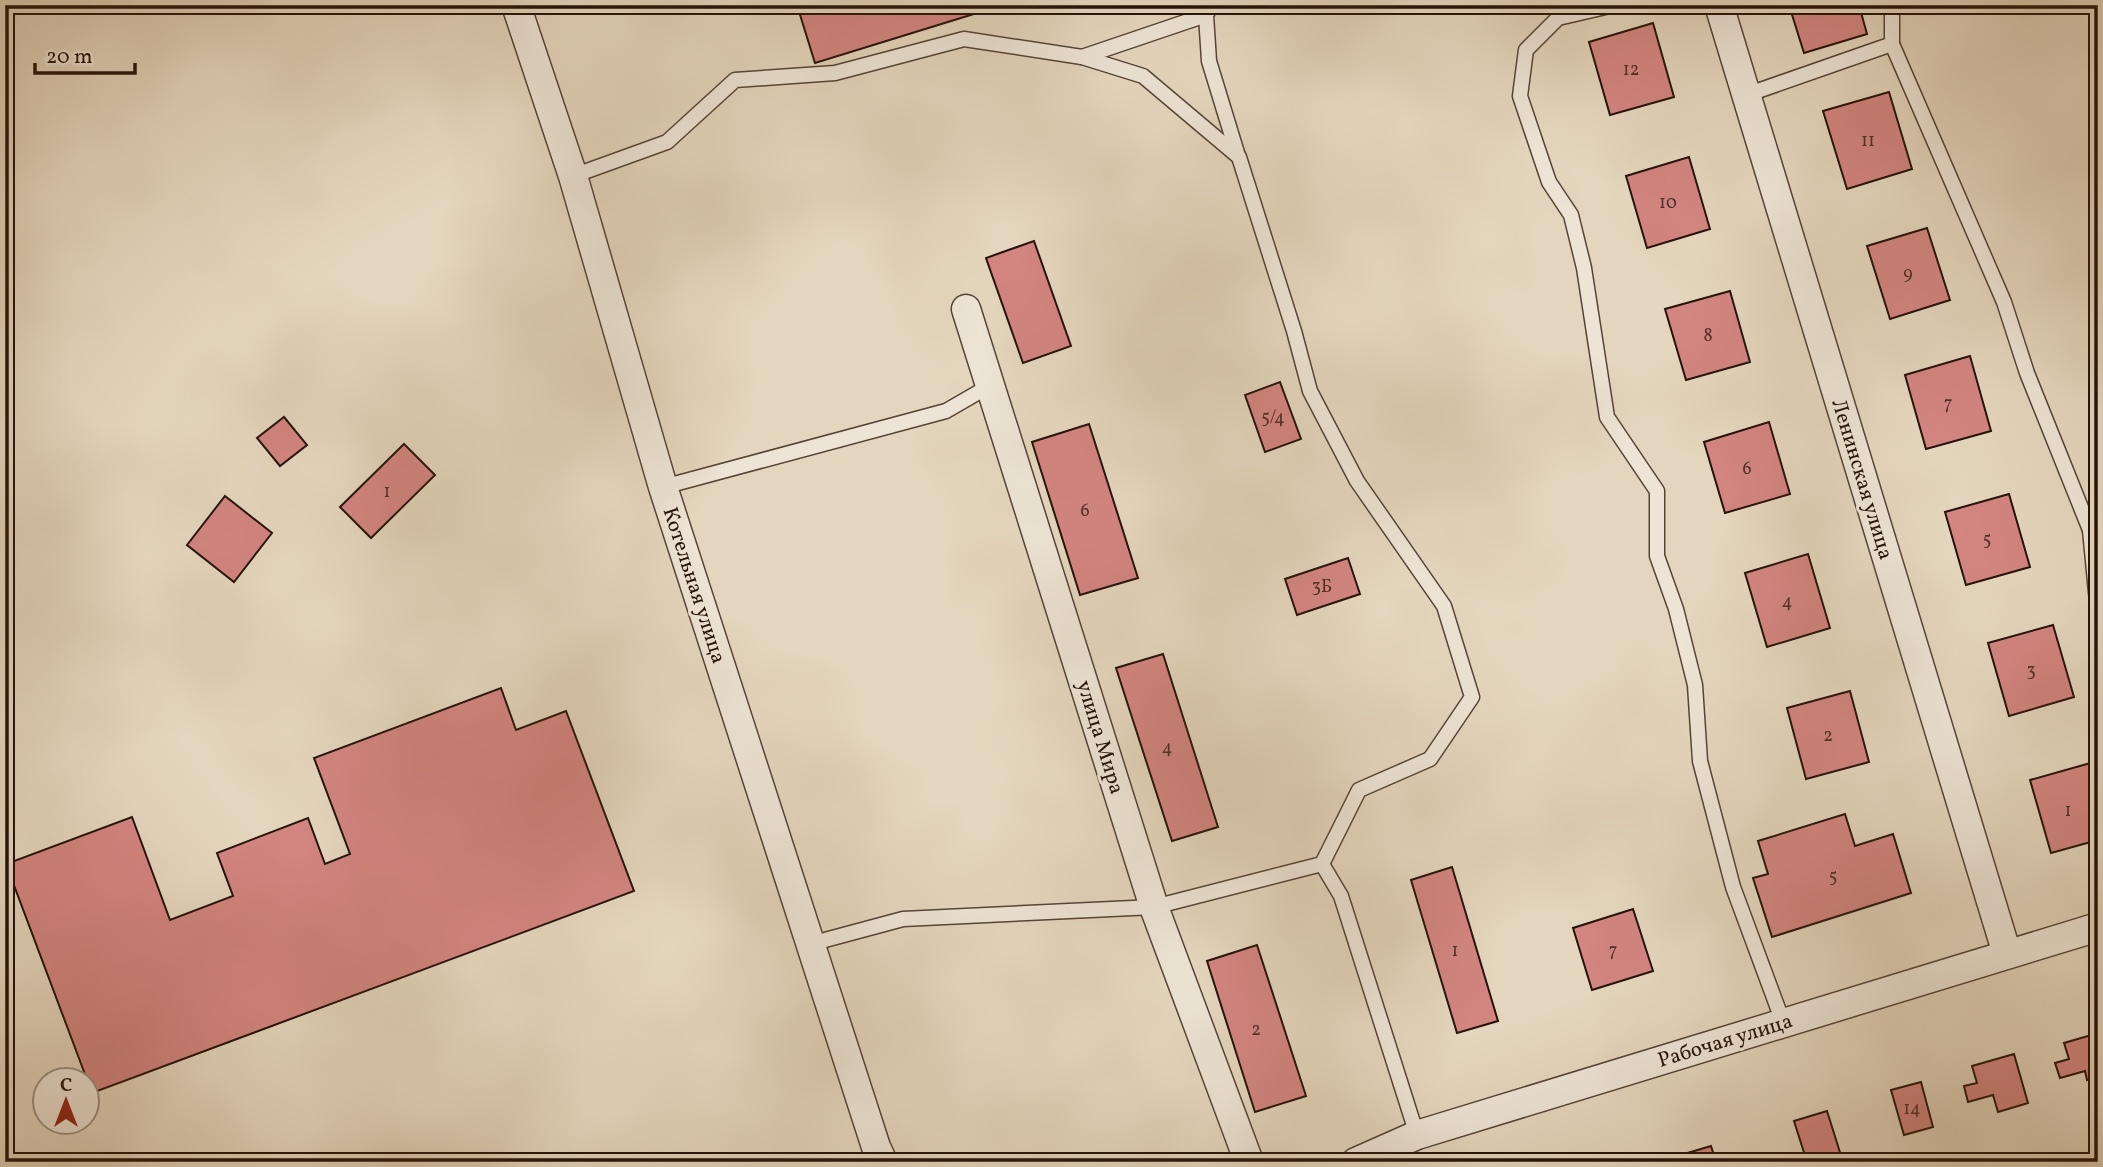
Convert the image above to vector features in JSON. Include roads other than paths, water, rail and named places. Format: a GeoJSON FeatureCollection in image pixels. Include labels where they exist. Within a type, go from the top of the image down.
{"type":"FeatureCollection","features":[{"type":"Feature","properties":{"kind":"street","name":"Котельная улица"},"geometry":{"type":"LineString","coordinates":[[516,5],[573,176],[663,488],[883,1162]]}},
{"type":"Feature","properties":{"kind":"street","name":"Ленинская улица"},"geometry":{"type":"LineString","coordinates":[[1719,5],[2007,954]]}},
{"type":"Feature","properties":{"kind":"street","name":"улица Мира"},"geometry":{"type":"LineString","coordinates":[[966,309],[1154,907],[1248,1162]]}},
{"type":"Feature","properties":{"kind":"street","name":"Рабочая улица"},"geometry":{"type":"LineString","coordinates":[[1356,1162],[1418,1135],[2098,928]]}},
{"type":"Feature","properties":{"kind":"lane"},"geometry":{"type":"LineString","coordinates":[[1614,5],[1558,18],[1527,50],[1520,96],[1549,182],[1571,215],[1584,268],[1607,417],[1657,491],[1657,555],[1676,609],[1695,685],[1700,761],[1733,887],[1783,1022]]}},
{"type":"Feature","properties":{"kind":"lane"},"geometry":{"type":"LineString","coordinates":[[1892,5],[1892,44],[2004,302],[2027,373],[2094,529],[2098,613]]}},
{"type":"Feature","properties":{"kind":"lane"},"geometry":{"type":"LineString","coordinates":[[810,944],[903,919],[1154,907],[1322,864],[1359,790],[1430,759],[1472,696],[1444,606],[1357,481],[1310,391],[1294,331],[1209,61],[1209,10],[1082,57]]}},
{"type":"Feature","properties":{"kind":"lane"},"geometry":{"type":"LineString","coordinates":[[573,176],[667,142],[735,80],[835,73],[964,39],[1082,57],[1143,76],[1239,157]]}},
{"type":"Feature","properties":{"kind":"lane"},"geometry":{"type":"LineString","coordinates":[[1746,95],[1892,44]]}},
{"type":"Feature","properties":{"kind":"lane"},"geometry":{"type":"LineString","coordinates":[[663,488],[946,411],[991,385]]}},
{"type":"Feature","properties":{"kind":"lane"},"geometry":{"type":"LineString","coordinates":[[1322,864],[1340,896],[1418,1135]]}}]}
